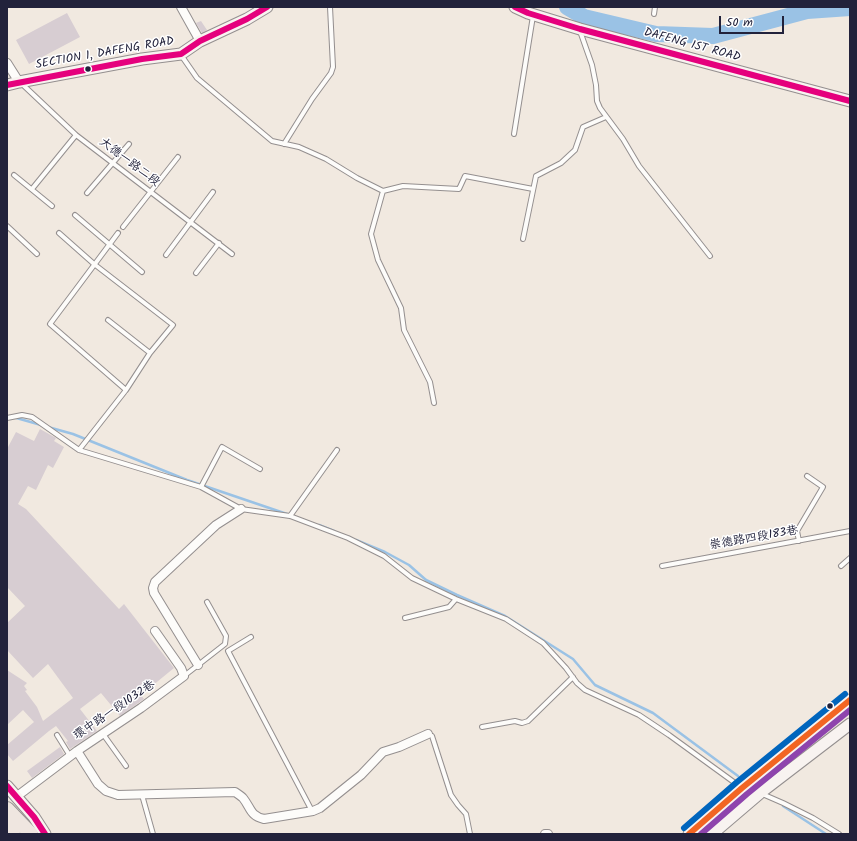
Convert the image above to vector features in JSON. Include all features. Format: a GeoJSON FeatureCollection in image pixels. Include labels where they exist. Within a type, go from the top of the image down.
{"type":"FeatureCollection","features":[{"type":"Feature","properties":{"kind":"highway"},"geometry":{"type":"LineString","coordinates":[[7,809],[31,834]]}},
{"type":"Feature","properties":{"kind":"highway"},"geometry":{"type":"LineString","coordinates":[[7,826],[13,834]]}},
{"type":"Feature","properties":{"kind":"street"},"geometry":{"type":"LineString","coordinates":[[181,7],[200,41]]}},
{"type":"Feature","properties":{"kind":"street","name":"SECTION 1, DAFENG ROAD"},"geometry":{"type":"LineString","coordinates":[[7,85],[181,54],[200,41],[247,19],[267,7]]}},
{"type":"Feature","properties":{"kind":"street"},"geometry":{"type":"LineString","coordinates":[[515,7],[531,12]]}},
{"type":"Feature","properties":{"kind":"street","name":"DAFENG 1ST ROAD"},"geometry":{"type":"LineString","coordinates":[[531,12],[580,29],[849,99]]}},
{"type":"Feature","properties":{"kind":"street"},"geometry":{"type":"LineString","coordinates":[[7,63],[20,82]]}},
{"type":"Feature","properties":{"kind":"street"},"geometry":{"type":"LineString","coordinates":[[198,665],[154,593],[153,588],[155,582],[216,525],[241,509]]}},
{"type":"Feature","properties":{"kind":"street"},"geometry":{"type":"LineString","coordinates":[[155,631],[181,668],[184,676]]}},
{"type":"Feature","properties":{"kind":"street","name":"環中路一段1032巷"},"geometry":{"type":"LineString","coordinates":[[16,797],[184,676]]}},
{"type":"Feature","properties":{"kind":"street"},"geometry":{"type":"LineString","coordinates":[[689,834],[742,788],[850,700]]}},
{"type":"Feature","properties":{"kind":"street"},"geometry":{"type":"LineString","coordinates":[[712,834],[760,792],[850,724]]}},
{"type":"Feature","properties":{"kind":"street"},"geometry":{"type":"LineString","coordinates":[[74,754],[98,784],[106,791],[118,796],[235,792],[243,798],[254,815],[258,818],[264,819],[313,811],[320,808],[361,775],[383,752],[430,735]]}},
{"type":"Feature","properties":{"kind":"street"},"geometry":{"type":"LineString","coordinates":[[7,786],[34,817],[45,834]]}},
{"type":"Feature","properties":{"kind":"lane"},"geometry":{"type":"LineString","coordinates":[[284,144],[312,98],[331,74],[333,68],[330,7]]}},
{"type":"Feature","properties":{"kind":"lane"},"geometry":{"type":"LineString","coordinates":[[654,14],[655,7]]}},
{"type":"Feature","properties":{"kind":"lane"},"geometry":{"type":"LineString","coordinates":[[514,134],[531,12]]}},
{"type":"Feature","properties":{"kind":"lane"},"geometry":{"type":"LineString","coordinates":[[580,29],[592,65],[596,85],[597,101],[606,117],[623,139],[639,166],[710,256]]}},
{"type":"Feature","properties":{"kind":"lane"},"geometry":{"type":"LineString","coordinates":[[181,54],[197,78],[272,141],[299,147],[326,159],[357,178],[383,191],[403,186],[459,189],[465,176],[533,189]]}},
{"type":"Feature","properties":{"kind":"lane","name":"大德一路二段"},"geometry":{"type":"LineString","coordinates":[[20,82],[76,135],[232,254]]}},
{"type":"Feature","properties":{"kind":"lane"},"geometry":{"type":"LineString","coordinates":[[523,239],[536,176],[561,163],[576,150],[583,127],[606,117]]}},
{"type":"Feature","properties":{"kind":"lane"},"geometry":{"type":"LineString","coordinates":[[32,189],[76,135]]}},
{"type":"Feature","properties":{"kind":"lane"},"geometry":{"type":"LineString","coordinates":[[86,193],[129,144]]}},
{"type":"Feature","properties":{"kind":"lane"},"geometry":{"type":"LineString","coordinates":[[123,227],[178,156]]}},
{"type":"Feature","properties":{"kind":"lane"},"geometry":{"type":"LineString","coordinates":[[14,175],[52,206]]}},
{"type":"Feature","properties":{"kind":"lane"},"geometry":{"type":"LineString","coordinates":[[383,191],[371,234],[378,260],[401,308],[404,330],[430,382],[434,403]]}},
{"type":"Feature","properties":{"kind":"lane"},"geometry":{"type":"LineString","coordinates":[[166,255],[213,192]]}},
{"type":"Feature","properties":{"kind":"lane"},"geometry":{"type":"LineString","coordinates":[[75,215],[142,272]]}},
{"type":"Feature","properties":{"kind":"lane"},"geometry":{"type":"LineString","coordinates":[[7,226],[37,254]]}},
{"type":"Feature","properties":{"kind":"lane"},"geometry":{"type":"LineString","coordinates":[[59,233],[94,264],[173,325],[150,353],[126,390],[79,450]]}},
{"type":"Feature","properties":{"kind":"lane"},"geometry":{"type":"LineString","coordinates":[[118,233],[50,324],[126,390]]}},
{"type":"Feature","properties":{"kind":"lane"},"geometry":{"type":"LineString","coordinates":[[196,273],[219,243]]}},
{"type":"Feature","properties":{"kind":"lane"},"geometry":{"type":"LineString","coordinates":[[108,320],[150,353]]}},
{"type":"Feature","properties":{"kind":"lane"},"geometry":{"type":"LineString","coordinates":[[7,418],[22,415],[32,417],[79,450],[201,487],[241,509],[290,516],[348,538],[384,556],[412,578],[456,599],[506,619],[543,644],[585,690],[639,715],[742,788],[760,792],[813,818],[839,834]]}},
{"type":"Feature","properties":{"kind":"lane"},"geometry":{"type":"LineString","coordinates":[[201,487],[222,447],[260,469]]}},
{"type":"Feature","properties":{"kind":"lane"},"geometry":{"type":"LineString","coordinates":[[290,516],[337,450]]}},
{"type":"Feature","properties":{"kind":"lane"},"geometry":{"type":"LineString","coordinates":[[799,540],[797,531],[823,487],[807,476]]}},
{"type":"Feature","properties":{"kind":"lane","name":"崇德路四段183巷"},"geometry":{"type":"LineString","coordinates":[[662,566],[850,531]]}},
{"type":"Feature","properties":{"kind":"lane"},"geometry":{"type":"LineString","coordinates":[[841,566],[850,558]]}},
{"type":"Feature","properties":{"kind":"lane"},"geometry":{"type":"LineString","coordinates":[[405,618],[449,607],[456,599]]}},
{"type":"Feature","properties":{"kind":"lane"},"geometry":{"type":"LineString","coordinates":[[184,676],[225,644],[226,636],[207,602]]}},
{"type":"Feature","properties":{"kind":"lane"},"geometry":{"type":"LineString","coordinates":[[251,637],[228,651],[313,811]]}},
{"type":"Feature","properties":{"kind":"lane"},"geometry":{"type":"LineString","coordinates":[[482,727],[515,721],[522,723],[528,721],[573,677]]}},
{"type":"Feature","properties":{"kind":"lane"},"geometry":{"type":"LineString","coordinates":[[103,734],[126,766]]}},
{"type":"Feature","properties":{"kind":"lane"},"geometry":{"type":"LineString","coordinates":[[57,735],[74,754]]}},
{"type":"Feature","properties":{"kind":"lane"},"geometry":{"type":"LineString","coordinates":[[430,735],[451,795],[466,814],[470,834]]}},
{"type":"Feature","properties":{"kind":"lane"},"geometry":{"type":"LineString","coordinates":[[142,795],[153,834]]}},
{"type":"Feature","properties":{"kind":"building"},"geometry":{"type":"Polygon","coordinates":[[[67,13],[80,37],[29,64],[16,40],[67,13]]]}},
{"type":"Feature","properties":{"kind":"building"},"geometry":{"type":"Polygon","coordinates":[[[201,21],[207,30],[202,33],[196,23],[201,21]]]}},
{"type":"Feature","properties":{"kind":"building"},"geometry":{"type":"Polygon","coordinates":[[[40,429],[56,438],[54,441],[64,447],[53,468],[48,465],[36,490],[28,486],[18,504],[26,509],[119,609],[124,604],[174,668],[141,695],[144,699],[120,716],[101,693],[80,709],[97,731],[70,749],[66,742],[68,741],[56,726],[13,761],[7,754],[7,745],[34,722],[23,710],[7,725],[7,670],[27,683],[24,686],[27,690],[25,691],[37,707],[43,721],[73,698],[48,664],[33,678],[7,650],[7,623],[25,606],[7,587],[7,449],[16,432],[34,441],[40,429]]]}},
{"type":"Feature","properties":{"kind":"building"},"geometry":{"type":"Polygon","coordinates":[[[60,747],[64,754],[32,778],[27,771],[60,747]]]}},
{"type":"Feature","properties":{"kind":"waterway"},"geometry":{"type":"LineString","coordinates":[[567,7],[584,17],[656,34],[713,36],[807,11],[850,8]]}},
{"type":"Feature","properties":{"kind":"waterway"},"geometry":{"type":"LineString","coordinates":[[13,417],[41,425]]}},
{"type":"Feature","properties":{"kind":"waterway"},"geometry":{"type":"LineString","coordinates":[[48,427],[73,434],[187,480],[287,514]]}},
{"type":"Feature","properties":{"kind":"waterway"},"geometry":{"type":"LineString","coordinates":[[319,525],[334,531]]}},
{"type":"Feature","properties":{"kind":"waterway"},"geometry":{"type":"LineString","coordinates":[[356,540],[385,552],[409,565],[426,580],[505,616],[573,659],[595,685],[653,713],[738,776]]}},
{"type":"Feature","properties":{"kind":"waterway"},"geometry":{"type":"LineString","coordinates":[[783,806],[826,834]]}},
{"type":"Feature","properties":{"kind":"transit line"},"geometry":{"type":"LineString","coordinates":[[7,85],[142,59],[181,54],[200,41],[247,19],[267,7]]}},
{"type":"Feature","properties":{"kind":"transit line"},"geometry":{"type":"LineString","coordinates":[[515,7],[528,13],[580,29],[850,101]]}},
{"type":"Feature","properties":{"kind":"transit line"},"geometry":{"type":"LineString","coordinates":[[684,828],[737,782],[845,694]]}},
{"type":"Feature","properties":{"kind":"transit line"},"geometry":{"type":"LineString","coordinates":[[689,834],[742,788],[850,700]]}},
{"type":"Feature","properties":{"kind":"transit line"},"geometry":{"type":"LineString","coordinates":[[701,834],[747,794],[850,710]]}},
{"type":"Feature","properties":{"kind":"transit line"},"geometry":{"type":"LineString","coordinates":[[7,786],[34,817],[45,834]]}}]}
